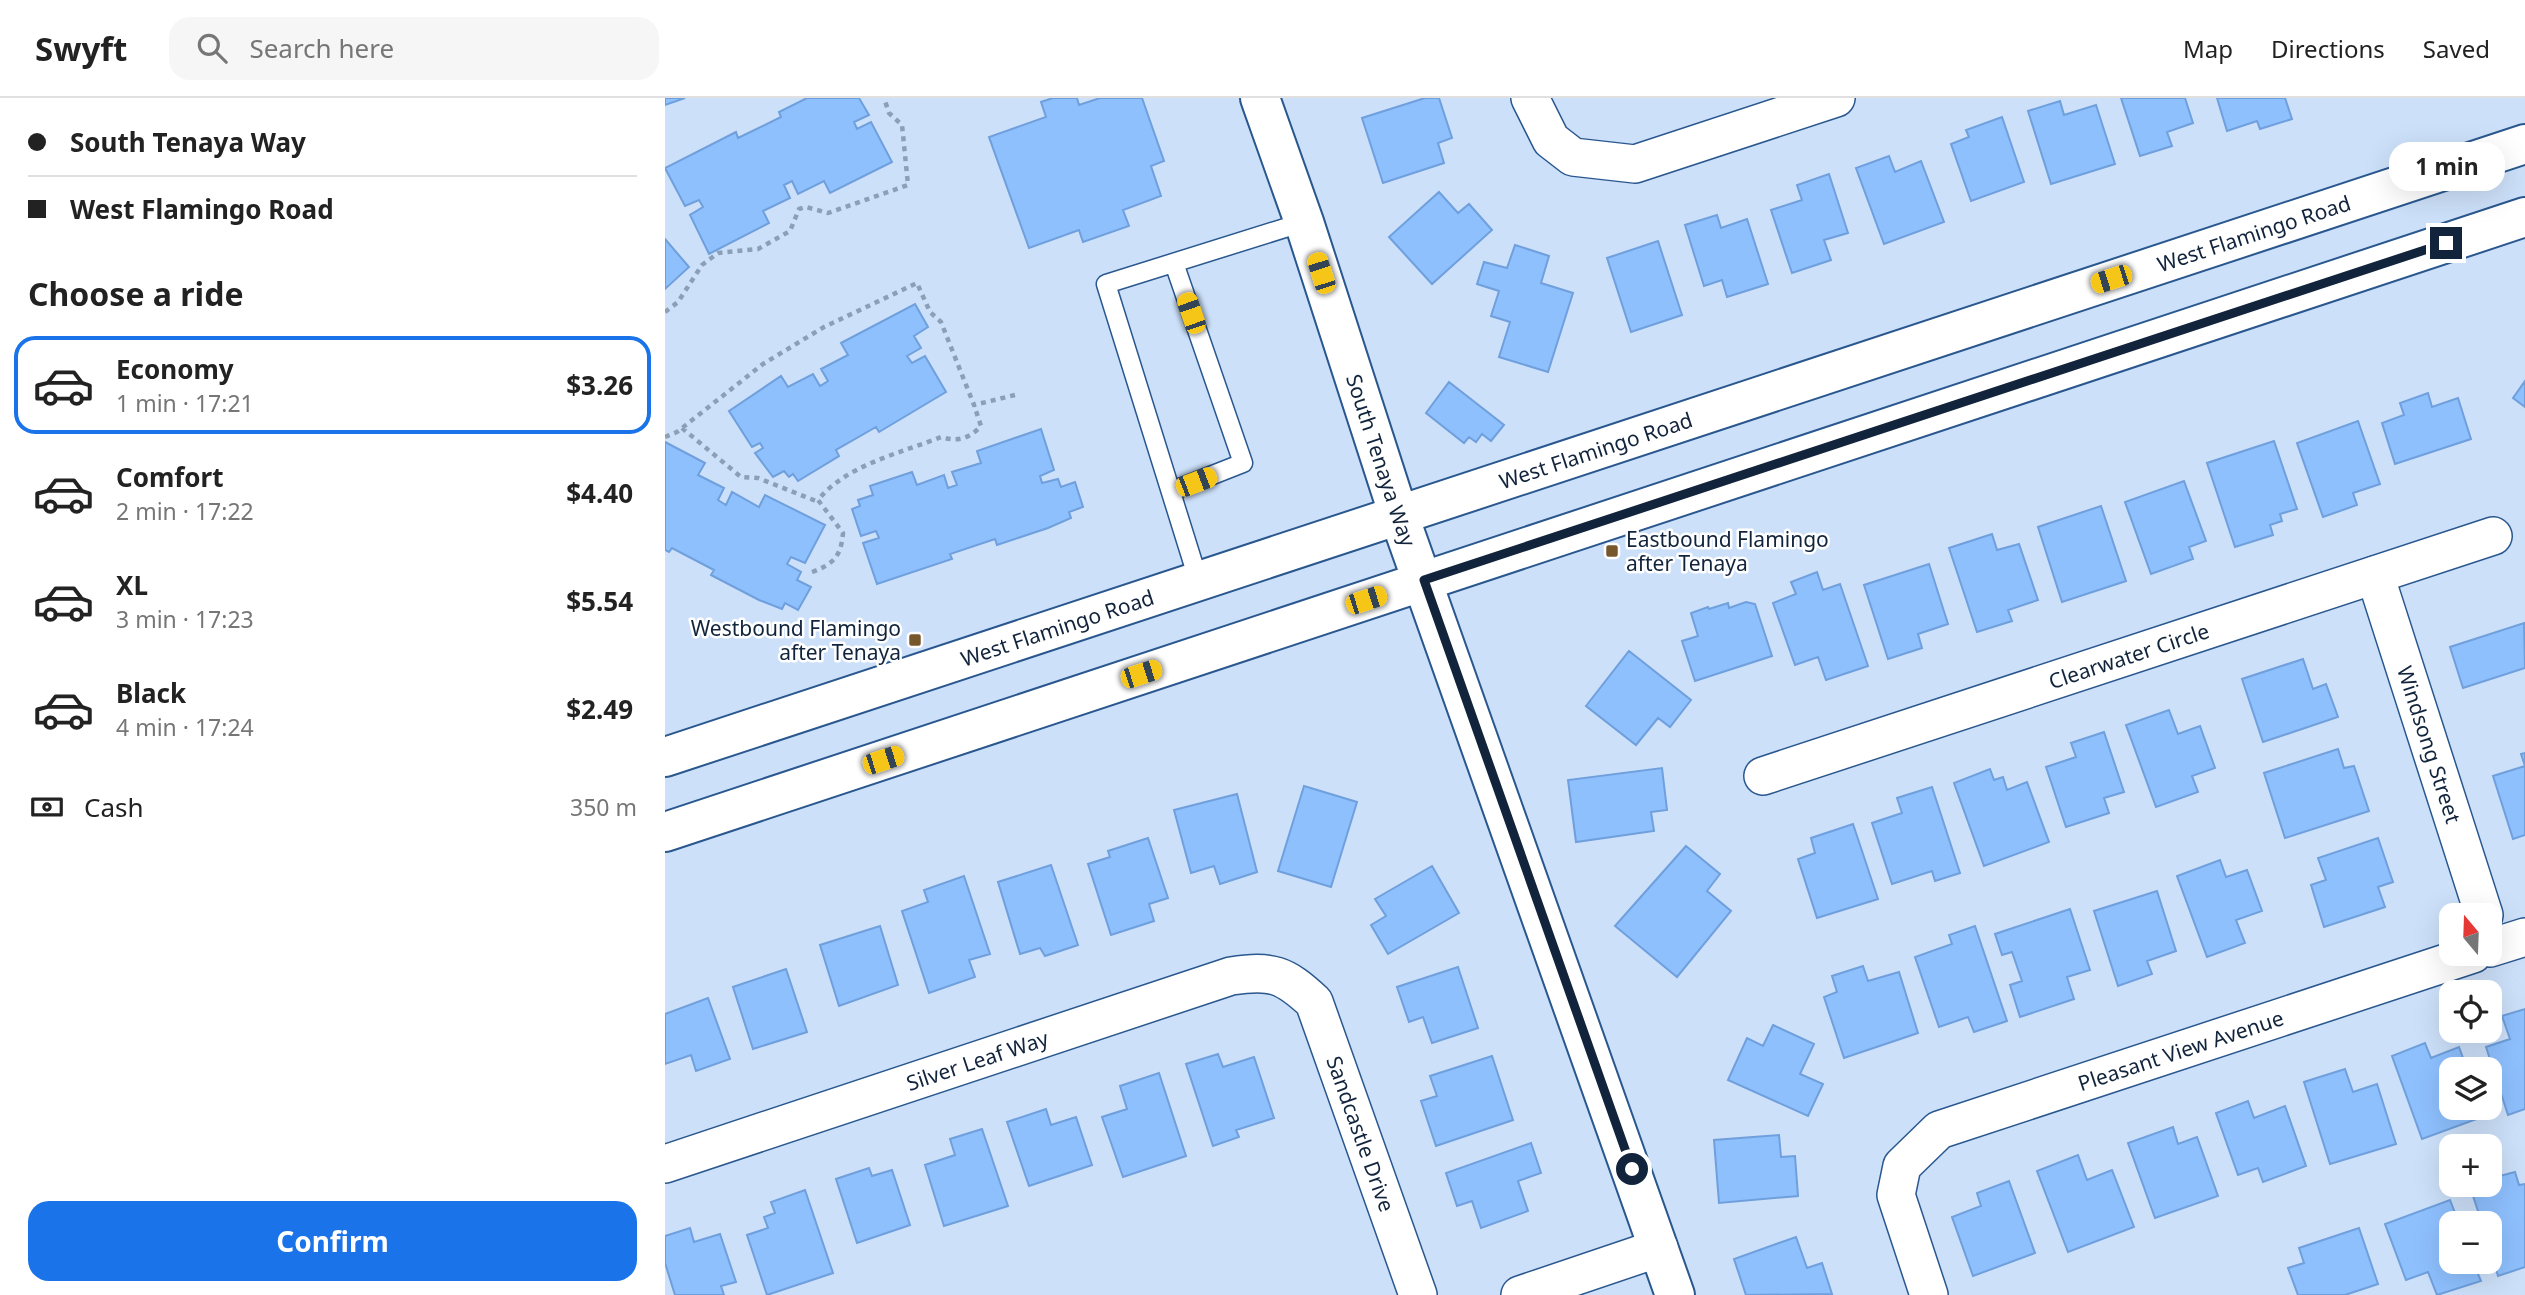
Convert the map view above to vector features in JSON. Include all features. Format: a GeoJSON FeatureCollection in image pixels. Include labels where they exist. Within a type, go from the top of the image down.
{"type":"FeatureCollection","features":[{"type":"Feature","properties":{"kind":"main road","name":"South Tenaya Way"},"geometry":{"type":"LineString","coordinates":[[1260,98],[1304,222],[1398,513],[1424,580],[1675,1295]]}},
{"type":"Feature","properties":{"kind":"main road","name":"West Flamingo Road"},"geometry":{"type":"LineString","coordinates":[[665,757],[1398,513],[2525,144]]}},
{"type":"Feature","properties":{"kind":"main road"},"geometry":{"type":"LineString","coordinates":[[665,832],[2525,217]]}},
{"type":"Feature","properties":{"kind":"street"},"geometry":{"type":"LineString","coordinates":[[1530,98],[1551,140],[1573,157],[1635,164],[1836,98]]}},
{"type":"Feature","properties":{"kind":"street","name":"Clearwater Circle"},"geometry":{"type":"LineString","coordinates":[[1763,776],[2493,536]]}},
{"type":"Feature","properties":{"kind":"street","name":"Windsong Street"},"geometry":{"type":"LineString","coordinates":[[2375,575],[2481,903]]}},
{"type":"Feature","properties":{"kind":"street","name":"Pleasant View Avenue"},"geometry":{"type":"LineString","coordinates":[[1929,1295],[1895,1195],[1902,1166],[1939,1130],[2439,958]]}},
{"type":"Feature","properties":{"kind":"street","name":"Silver Leaf Way"},"geometry":{"type":"LineString","coordinates":[[665,1164],[1231,976],[1263,971],[1290,980]]}},
{"type":"Feature","properties":{"kind":"street","name":"Sandcastle Drive"},"geometry":{"type":"LineString","coordinates":[[1290,980],[1314,1002],[1418,1295]]}},
{"type":"Feature","properties":{"kind":"street"},"geometry":{"type":"LineString","coordinates":[[1520,1295],[1659,1248]]}},
{"type":"Feature","properties":{"kind":"lane"},"geometry":{"type":"LineString","coordinates":[[1198,579],[1106,284],[1304,222]]}},
{"type":"Feature","properties":{"kind":"lane"},"geometry":{"type":"LineString","coordinates":[[1172,491],[1243,463],[1174,263]]}},
{"type":"Feature","properties":{"kind":"path"},"geometry":{"type":"LineString","coordinates":[[665,312],[678,302],[702,265],[718,253],[758,249],[790,231],[799,209],[828,213],[908,185],[902,125],[889,113],[884,98]]}},
{"type":"Feature","properties":{"kind":"path"},"geometry":{"type":"LineString","coordinates":[[665,437],[682,428],[773,358],[824,327],[917,283],[930,312],[941,322],[981,426],[974,434],[956,441],[941,437],[846,475],[827,489],[818,500],[843,533],[842,548],[833,564],[813,572]]}},
{"type":"Feature","properties":{"kind":"path"},"geometry":{"type":"LineString","coordinates":[[974,405],[1019,394]]}},
{"type":"Feature","properties":{"kind":"path"},"geometry":{"type":"LineString","coordinates":[[682,428],[741,477],[758,478],[822,503]]}},
{"type":"Feature","properties":{"kind":"building"},"geometry":{"type":"Polygon","coordinates":[[[665,98],[685,98],[665,105],[665,98]]]}},
{"type":"Feature","properties":{"kind":"building"},"geometry":{"type":"Polygon","coordinates":[[[807,98],[859,98],[869,115],[854,122],[857,129],[871,122],[892,162],[830,193],[824,181],[798,194],[792,181],[784,185],[790,198],[763,211],[769,223],[709,254],[690,215],[703,207],[699,200],[685,206],[665,168],[736,132],[738,138],[781,117],[779,112],[807,98]]]}},
{"type":"Feature","properties":{"kind":"building"},"geometry":{"type":"Polygon","coordinates":[[[1053,98],[1077,98],[1079,105],[1100,98],[1142,98],[1164,161],[1151,166],[1161,196],[1123,210],[1129,226],[1083,242],[1079,230],[1029,248],[989,137],[1046,117],[1041,102],[1053,98]]]}},
{"type":"Feature","properties":{"kind":"building"},"geometry":{"type":"Polygon","coordinates":[[[1425,98],[1439,98],[1452,138],[1438,143],[1444,163],[1383,183],[1362,118],[1425,98]]]}},
{"type":"Feature","properties":{"kind":"building"},"geometry":{"type":"Polygon","coordinates":[[[2121,98],[2185,98],[2193,123],[2167,132],[2172,146],[2140,156],[2121,98]]]}},
{"type":"Feature","properties":{"kind":"building"},"geometry":{"type":"Polygon","coordinates":[[[2217,98],[2285,98],[2292,119],[2260,129],[2257,121],[2227,131],[2217,98]]]}},
{"type":"Feature","properties":{"kind":"building"},"geometry":{"type":"Polygon","coordinates":[[[2060,101],[2064,115],[2096,105],[2115,164],[2051,184],[2028,111],[2060,101]]]}},
{"type":"Feature","properties":{"kind":"building"},"geometry":{"type":"Polygon","coordinates":[[[2002,117],[2024,182],[1971,201],[1951,144],[1969,137],[1966,130],[2002,117]]]}},
{"type":"Feature","properties":{"kind":"building"},"geometry":{"type":"Polygon","coordinates":[[[1889,156],[1895,172],[1921,161],[1944,222],[1884,244],[1856,168],[1889,156]]]}},
{"type":"Feature","properties":{"kind":"building"},"geometry":{"type":"Polygon","coordinates":[[[1829,174],[1848,233],[1824,240],[1831,260],[1792,273],[1771,210],[1802,200],[1797,185],[1829,174]]]}},
{"type":"Feature","properties":{"kind":"building"},"geometry":{"type":"Polygon","coordinates":[[[1439,192],[1458,213],[1469,204],[1492,230],[1432,284],[1389,237],[1439,192]]]}},
{"type":"Feature","properties":{"kind":"building"},"geometry":{"type":"Polygon","coordinates":[[[1717,215],[1721,228],[1747,219],[1768,284],[1727,297],[1722,280],[1704,286],[1685,225],[1717,215]]]}},
{"type":"Feature","properties":{"kind":"building"},"geometry":{"type":"Polygon","coordinates":[[[665,239],[689,267],[665,289],[665,239]]]}},
{"type":"Feature","properties":{"kind":"building"},"geometry":{"type":"Polygon","coordinates":[[[1658,241],[1682,315],[1631,332],[1607,258],[1658,241]]]}},
{"type":"Feature","properties":{"kind":"building"},"geometry":{"type":"Polygon","coordinates":[[[1515,245],[1549,256],[1541,283],[1573,293],[1548,372],[1499,357],[1510,322],[1491,316],[1499,291],[1477,284],[1484,262],[1507,268],[1515,245]]]}},
{"type":"Feature","properties":{"kind":"building"},"geometry":{"type":"Polygon","coordinates":[[[915,304],[928,327],[914,336],[921,348],[907,356],[912,363],[925,356],[946,392],[879,432],[876,427],[836,450],[839,456],[798,481],[793,474],[789,477],[784,471],[773,477],[755,453],[763,448],[760,443],[752,447],[729,411],[781,376],[788,387],[813,374],[820,386],[828,381],[821,369],[848,355],[841,343],[915,304]]]}},
{"type":"Feature","properties":{"kind":"building"},"geometry":{"type":"Polygon","coordinates":[[[2525,381],[2525,407],[2513,398],[2525,381]]]}},
{"type":"Feature","properties":{"kind":"building"},"geometry":{"type":"Polygon","coordinates":[[[1449,382],[1504,425],[1491,441],[1482,434],[1476,442],[1469,437],[1464,443],[1426,413],[1449,382]]]}},
{"type":"Feature","properties":{"kind":"building"},"geometry":{"type":"Polygon","coordinates":[[[2428,393],[2432,407],[2458,398],[2471,439],[2395,464],[2382,423],[2404,415],[2400,403],[2428,393]]]}},
{"type":"Feature","properties":{"kind":"building"},"geometry":{"type":"Polygon","coordinates":[[[2358,421],[2380,484],[2353,493],[2357,505],[2323,517],[2297,443],[2358,421]]]}},
{"type":"Feature","properties":{"kind":"building"},"geometry":{"type":"Polygon","coordinates":[[[1041,429],[1054,470],[1040,476],[1042,483],[1058,479],[1061,487],[1075,482],[1083,507],[1069,512],[1071,518],[1048,528],[997,545],[995,539],[950,554],[952,559],[877,584],[863,543],[879,538],[876,531],[861,536],[852,509],[860,506],[858,500],[873,495],[870,486],[912,472],[917,485],[944,475],[948,488],[957,485],[952,472],[981,463],[977,451],[1041,429]]]}},
{"type":"Feature","properties":{"kind":"building"},"geometry":{"type":"Polygon","coordinates":[[[2274,441],[2297,509],[2280,514],[2282,521],[2270,525],[2273,535],[2235,547],[2207,463],[2274,441]]]}},
{"type":"Feature","properties":{"kind":"building"},"geometry":{"type":"Polygon","coordinates":[[[665,442],[705,463],[698,475],[724,488],[718,500],[726,505],[732,492],[759,507],[765,495],[825,525],[805,563],[791,557],[787,564],[801,572],[797,580],[811,587],[798,610],[785,603],[782,609],[759,600],[711,575],[714,570],[672,548],[669,552],[665,550],[665,442]]]}},
{"type":"Feature","properties":{"kind":"building"},"geometry":{"type":"Polygon","coordinates":[[[2184,481],[2206,541],[2189,547],[2193,559],[2151,574],[2125,502],[2184,481]]]}},
{"type":"Feature","properties":{"kind":"building"},"geometry":{"type":"Polygon","coordinates":[[[2101,506],[2126,581],[2062,602],[2038,527],[2101,506]]]}},
{"type":"Feature","properties":{"kind":"building"},"geometry":{"type":"Polygon","coordinates":[[[1992,534],[1997,550],[2019,544],[2038,600],[2008,610],[2012,621],[1977,632],[1949,548],[1992,534]]]}},
{"type":"Feature","properties":{"kind":"building"},"geometry":{"type":"Polygon","coordinates":[[[1929,564],[1948,624],[1918,634],[1922,648],[1888,659],[1864,585],[1929,564]]]}},
{"type":"Feature","properties":{"kind":"building"},"geometry":{"type":"Polygon","coordinates":[[[1817,572],[1823,590],[1840,584],[1868,666],[1826,680],[1818,657],[1795,665],[1773,603],[1796,594],[1791,582],[1817,572]]]}},
{"type":"Feature","properties":{"kind":"building"},"geometry":{"type":"Polygon","coordinates":[[[1746,602],[1755,604],[1772,656],[1695,681],[1682,641],[1698,636],[1691,613],[1728,603],[1729,608],[1746,602]]]}},
{"type":"Feature","properties":{"kind":"building"},"geometry":{"type":"Polygon","coordinates":[[[2524,623],[2525,668],[2463,688],[2450,647],[2524,623]]]}},
{"type":"Feature","properties":{"kind":"building"},"geometry":{"type":"Polygon","coordinates":[[[1629,651],[1691,700],[1670,727],[1658,718],[1636,745],[1586,706],[1629,651]]]}},
{"type":"Feature","properties":{"kind":"building"},"geometry":{"type":"Polygon","coordinates":[[[2303,659],[2313,689],[2326,684],[2338,717],[2263,742],[2242,679],[2303,659]]]}},
{"type":"Feature","properties":{"kind":"building"},"geometry":{"type":"Polygon","coordinates":[[[2169,710],[2178,734],[2200,726],[2215,768],[2192,776],[2198,792],[2156,807],[2126,725],[2169,710]]]}},
{"type":"Feature","properties":{"kind":"building"},"geometry":{"type":"Polygon","coordinates":[[[2104,732],[2124,792],[2104,798],[2109,813],[2066,827],[2046,767],[2076,757],[2071,743],[2104,732]]]}},
{"type":"Feature","properties":{"kind":"building"},"geometry":{"type":"Polygon","coordinates":[[[2338,749],[2344,768],[2354,766],[2369,811],[2285,838],[2264,773],[2338,749]]]}},
{"type":"Feature","properties":{"kind":"building"},"geometry":{"type":"Polygon","coordinates":[[[2525,766],[2525,835],[2513,839],[2493,776],[2525,766]]]}},
{"type":"Feature","properties":{"kind":"building"},"geometry":{"type":"Polygon","coordinates":[[[1662,768],[1667,810],[1651,812],[1654,831],[1576,842],[1568,780],[1662,768]]]}},
{"type":"Feature","properties":{"kind":"building"},"geometry":{"type":"Polygon","coordinates":[[[1990,769],[1994,780],[2003,777],[2007,790],[2027,782],[2049,842],[1984,866],[1954,783],[1990,769]]]}},
{"type":"Feature","properties":{"kind":"building"},"geometry":{"type":"Polygon","coordinates":[[[1304,786],[1357,802],[1331,887],[1278,871],[1304,786]]]}},
{"type":"Feature","properties":{"kind":"building"},"geometry":{"type":"Polygon","coordinates":[[[1932,787],[1960,873],[1935,881],[1932,871],[1892,884],[1872,823],[1902,813],[1897,798],[1932,787]]]}},
{"type":"Feature","properties":{"kind":"building"},"geometry":{"type":"Polygon","coordinates":[[[1237,794],[1257,872],[1220,884],[1214,866],[1191,873],[1174,810],[1237,794]]]}},
{"type":"Feature","properties":{"kind":"building"},"geometry":{"type":"Polygon","coordinates":[[[1853,824],[1878,899],[1817,918],[1798,859],[1815,853],[1811,838],[1853,824]]]}},
{"type":"Feature","properties":{"kind":"building"},"geometry":{"type":"Polygon","coordinates":[[[1148,838],[1168,898],[1149,904],[1154,921],[1111,935],[1088,864],[1110,857],[1108,851],[1148,838]]]}},
{"type":"Feature","properties":{"kind":"building"},"geometry":{"type":"Polygon","coordinates":[[[2378,838],[2393,882],[2378,887],[2385,907],[2324,927],[2311,885],[2326,880],[2318,858],[2378,838]]]}},
{"type":"Feature","properties":{"kind":"building"},"geometry":{"type":"Polygon","coordinates":[[[1686,846],[1720,874],[1707,891],[1731,911],[1677,977],[1615,926],[1686,846]]]}},
{"type":"Feature","properties":{"kind":"building"},"geometry":{"type":"Polygon","coordinates":[[[2220,860],[2226,877],[2247,870],[2262,911],[2236,920],[2245,943],[2207,957],[2177,876],[2220,860]]]}},
{"type":"Feature","properties":{"kind":"building"},"geometry":{"type":"Polygon","coordinates":[[[1051,865],[1078,945],[1045,956],[1040,948],[1020,954],[998,882],[1051,865]]]}},
{"type":"Feature","properties":{"kind":"building"},"geometry":{"type":"Polygon","coordinates":[[[1432,866],[1459,913],[1388,954],[1371,925],[1386,916],[1375,899],[1432,866]]]}},
{"type":"Feature","properties":{"kind":"building"},"geometry":{"type":"Polygon","coordinates":[[[964,876],[990,954],[969,960],[975,977],[929,993],[902,911],[928,902],[924,890],[964,876]]]}},
{"type":"Feature","properties":{"kind":"building"},"geometry":{"type":"Polygon","coordinates":[[[2157,891],[2176,951],[2147,961],[2152,974],[2118,986],[2094,911],[2157,891]]]}},
{"type":"Feature","properties":{"kind":"building"},"geometry":{"type":"Polygon","coordinates":[[[2070,909],[2090,970],[2067,977],[2074,999],[2020,1017],[2010,985],[2022,981],[2012,952],[2002,955],[1995,934],[2070,909]]]}},
{"type":"Feature","properties":{"kind":"building"},"geometry":{"type":"Polygon","coordinates":[[[880,926],[898,985],[839,1006],[820,945],[880,926]]]}},
{"type":"Feature","properties":{"kind":"building"},"geometry":{"type":"Polygon","coordinates":[[[1975,926],[2007,1021],[1974,1032],[1968,1017],[1939,1027],[1915,957],[1952,944],[1949,935],[1975,926]]]}},
{"type":"Feature","properties":{"kind":"building"},"geometry":{"type":"Polygon","coordinates":[[[1863,966],[1868,981],[1899,972],[1918,1033],[1844,1058],[1824,997],[1837,992],[1832,976],[1863,966]]]}},
{"type":"Feature","properties":{"kind":"building"},"geometry":{"type":"Polygon","coordinates":[[[1458,967],[1478,1028],[1432,1043],[1423,1017],[1409,1022],[1397,987],[1458,967]]]}},
{"type":"Feature","properties":{"kind":"building"},"geometry":{"type":"Polygon","coordinates":[[[786,969],[807,1032],[753,1049],[733,987],[786,969]]]}},
{"type":"Feature","properties":{"kind":"building"},"geometry":{"type":"Polygon","coordinates":[[[708,998],[730,1059],[696,1071],[691,1055],[665,1064],[665,1014],[708,998]]]}},
{"type":"Feature","properties":{"kind":"building"},"geometry":{"type":"Polygon","coordinates":[[[2525,1009],[2525,1109],[2508,1115],[2502,1096],[2502,1057],[2489,1057],[2486,1047],[2510,1039],[2502,1016],[2525,1009]]]}},
{"type":"Feature","properties":{"kind":"building"},"geometry":{"type":"Polygon","coordinates":[[[1773,1025],[1814,1044],[1800,1074],[1823,1084],[1808,1116],[1728,1080],[1747,1038],[1763,1046],[1773,1025]]]}},
{"type":"Feature","properties":{"kind":"building"},"geometry":{"type":"Polygon","coordinates":[[[2425,1043],[2431,1058],[2459,1047],[2463,1057],[2439,1057],[2439,1120],[2474,1120],[2422,1139],[2392,1056],[2425,1043]]]}},
{"type":"Feature","properties":{"kind":"building"},"geometry":{"type":"Polygon","coordinates":[[[1218,1054],[1223,1067],[1254,1057],[1274,1118],[1236,1130],[1239,1137],[1213,1146],[1186,1064],[1218,1054]]]}},
{"type":"Feature","properties":{"kind":"building"},"geometry":{"type":"Polygon","coordinates":[[[1492,1056],[1513,1120],[1436,1146],[1421,1101],[1437,1096],[1430,1076],[1492,1056]]]}},
{"type":"Feature","properties":{"kind":"building"},"geometry":{"type":"Polygon","coordinates":[[[2345,1069],[2353,1092],[2377,1084],[2396,1144],[2330,1164],[2304,1082],[2345,1069]]]}},
{"type":"Feature","properties":{"kind":"building"},"geometry":{"type":"Polygon","coordinates":[[[1159,1073],[1186,1156],[1123,1177],[1102,1117],[1127,1109],[1120,1086],[1159,1073]]]}},
{"type":"Feature","properties":{"kind":"building"},"geometry":{"type":"Polygon","coordinates":[[[2248,1101],[2254,1118],[2285,1106],[2306,1166],[2263,1182],[2258,1168],[2238,1175],[2216,1113],[2248,1101]]]}},
{"type":"Feature","properties":{"kind":"building"},"geometry":{"type":"Polygon","coordinates":[[[1046,1109],[1051,1125],[1076,1117],[1092,1165],[1029,1186],[1007,1122],[1046,1109]]]}},
{"type":"Feature","properties":{"kind":"building"},"geometry":{"type":"Polygon","coordinates":[[[2173,1127],[2178,1144],[2197,1137],[2218,1196],[2155,1218],[2128,1143],[2173,1127]]]}},
{"type":"Feature","properties":{"kind":"building"},"geometry":{"type":"Polygon","coordinates":[[[982,1129],[1008,1206],[944,1226],[925,1165],[955,1155],[950,1139],[982,1129]]]}},
{"type":"Feature","properties":{"kind":"building"},"geometry":{"type":"Polygon","coordinates":[[[1779,1135],[1781,1157],[1795,1156],[1798,1196],[1719,1203],[1714,1140],[1779,1135]]]}},
{"type":"Feature","properties":{"kind":"building"},"geometry":{"type":"Polygon","coordinates":[[[1531,1143],[1541,1173],[1518,1181],[1528,1211],[1481,1228],[1472,1201],[1457,1206],[1446,1173],[1531,1143]]]}},
{"type":"Feature","properties":{"kind":"building"},"geometry":{"type":"Polygon","coordinates":[[[2078,1155],[2087,1180],[2112,1170],[2134,1227],[2068,1252],[2037,1171],[2078,1155]]]}},
{"type":"Feature","properties":{"kind":"building"},"geometry":{"type":"Polygon","coordinates":[[[869,1168],[872,1176],[892,1170],[910,1225],[857,1243],[836,1179],[869,1168]]]}},
{"type":"Feature","properties":{"kind":"building"},"geometry":{"type":"Polygon","coordinates":[[[2515,1172],[2519,1185],[2525,1184],[2525,1267],[2498,1276],[2502,1274],[2502,1211],[2478,1211],[2473,1197],[2502,1197],[2502,1175],[2515,1172]]]}},
{"type":"Feature","properties":{"kind":"building"},"geometry":{"type":"Polygon","coordinates":[[[2009,1181],[2035,1253],[1973,1276],[1952,1217],[1981,1206],[1977,1193],[2009,1181]]]}},
{"type":"Feature","properties":{"kind":"building"},"geometry":{"type":"Polygon","coordinates":[[[805,1190],[833,1273],[767,1295],[747,1235],[768,1228],[764,1217],[775,1213],[771,1202],[805,1190]]]}},
{"type":"Feature","properties":{"kind":"building"},"geometry":{"type":"Polygon","coordinates":[[[2450,1200],[2454,1211],[2439,1211],[2439,1274],[2478,1274],[2481,1281],[2437,1295],[2428,1272],[2406,1280],[2385,1224],[2450,1200]]]}},
{"type":"Feature","properties":{"kind":"building"},"geometry":{"type":"Polygon","coordinates":[[[690,1228],[694,1242],[720,1234],[736,1282],[721,1286],[724,1295],[675,1295],[665,1263],[665,1236],[690,1228]]]}},
{"type":"Feature","properties":{"kind":"building"},"geometry":{"type":"Polygon","coordinates":[[[2359,1228],[2378,1284],[2345,1295],[2298,1295],[2288,1268],[2304,1263],[2299,1248],[2359,1228]]]}},
{"type":"Feature","properties":{"kind":"building"},"geometry":{"type":"Polygon","coordinates":[[[1796,1237],[1807,1268],[1822,1263],[1832,1294],[1746,1295],[1734,1259],[1796,1237]]]}},
{"type":"Feature","properties":{"kind":"place","name":"Eastbound Flamingo after Tenaya"},"geometry":{"type":"Point","coordinates":[1612,551]}},
{"type":"Feature","properties":{"kind":"place","name":"Westbound Flamingo after Tenaya"},"geometry":{"type":"Point","coordinates":[915,640]}},
{"type":"Feature","properties":{"kind":"route"},"geometry":{"type":"LineString","coordinates":[[1632,1169],[1424,580],[2446,243]]}}]}
